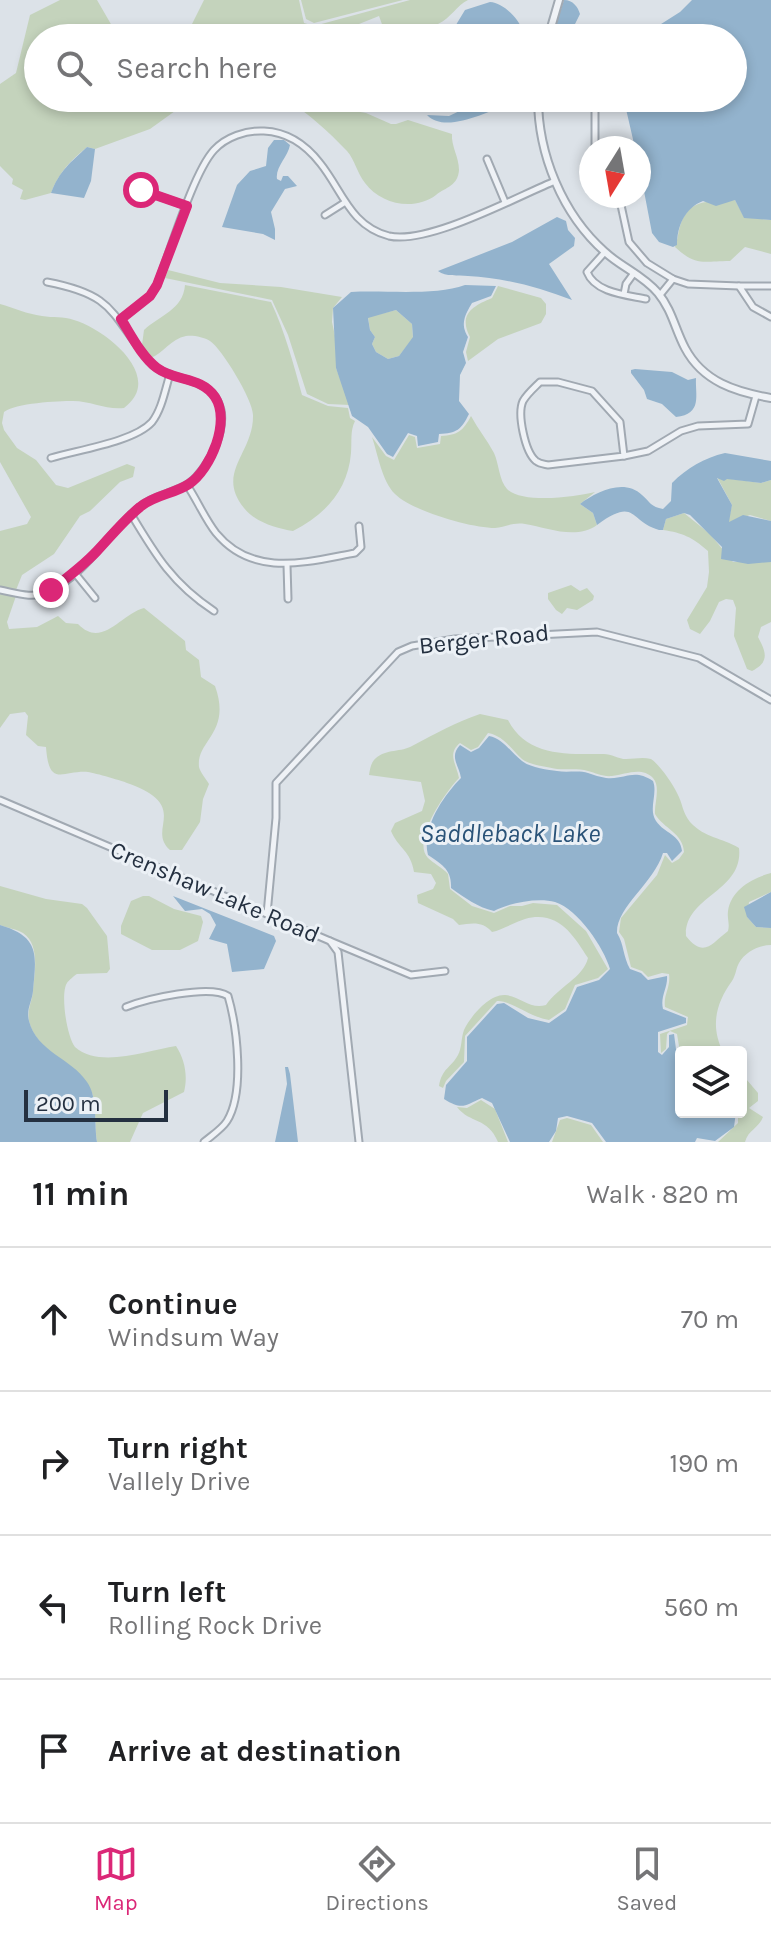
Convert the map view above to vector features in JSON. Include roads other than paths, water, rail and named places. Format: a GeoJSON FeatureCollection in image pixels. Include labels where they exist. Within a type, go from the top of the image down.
{"type":"FeatureCollection","features":[{"type":"Feature","properties":{"kind":"street"},"geometry":{"type":"LineString","coordinates":[[552,24],[559,0]]}},
{"type":"Feature","properties":{"kind":"street"},"geometry":{"type":"LineString","coordinates":[[538,112],[555,181],[580,225],[605,252],[660,295],[673,315],[684,347],[699,368],[718,383],[771,398]]}},
{"type":"Feature","properties":{"kind":"street"},"geometry":{"type":"LineString","coordinates":[[595,112],[595,136]]}},
{"type":"Feature","properties":{"kind":"street"},"geometry":{"type":"LineString","coordinates":[[121,319],[150,296],[157,285],[202,168],[214,151],[234,136],[259,131],[285,135],[308,149],[356,217],[371,229],[389,236],[407,238],[431,233],[555,181]]}},
{"type":"Feature","properties":{"kind":"street"},"geometry":{"type":"LineString","coordinates":[[487,159],[505,202]]}},
{"type":"Feature","properties":{"kind":"street"},"geometry":{"type":"LineString","coordinates":[[141,190],[187,206]]}},
{"type":"Feature","properties":{"kind":"street"},"geometry":{"type":"LineString","coordinates":[[325,215],[344,203]]}},
{"type":"Feature","properties":{"kind":"street"},"geometry":{"type":"LineString","coordinates":[[622,208],[633,249],[647,263],[673,279],[702,286],[771,286]]}},
{"type":"Feature","properties":{"kind":"street"},"geometry":{"type":"LineString","coordinates":[[605,252],[589,267],[588,276],[602,288],[646,299]]}},
{"type":"Feature","properties":{"kind":"street"},"geometry":{"type":"LineString","coordinates":[[624,294],[626,284],[634,273]]}},
{"type":"Feature","properties":{"kind":"street"},"geometry":{"type":"LineString","coordinates":[[660,295],[673,279]]}},
{"type":"Feature","properties":{"kind":"street"},"geometry":{"type":"LineString","coordinates":[[0,590],[38,595],[51,590],[74,572],[131,514],[153,498],[187,485],[197,477],[215,447],[221,429],[221,411],[216,398],[205,386],[170,374],[150,363],[121,319],[107,305],[90,294],[47,282]]}},
{"type":"Feature","properties":{"kind":"street"},"geometry":{"type":"LineString","coordinates":[[739,286],[753,307],[771,317]]}},
{"type":"Feature","properties":{"kind":"street"},"geometry":{"type":"LineString","coordinates":[[51,458],[143,429],[158,412],[170,374]]}},
{"type":"Feature","properties":{"kind":"street"},"geometry":{"type":"LineString","coordinates":[[624,456],[620,422],[592,391],[558,382],[540,382],[524,398],[520,421],[531,455],[538,463],[548,465],[624,456],[648,451],[690,428],[748,424],[752,419],[756,396]]}},
{"type":"Feature","properties":{"kind":"street"},"geometry":{"type":"LineString","coordinates":[[187,485],[217,533],[236,550],[261,562],[287,565],[355,553],[361,547],[359,526]]}},
{"type":"Feature","properties":{"kind":"street"},"geometry":{"type":"LineString","coordinates":[[131,514],[170,576],[191,596],[214,611]]}},
{"type":"Feature","properties":{"kind":"street"},"geometry":{"type":"LineString","coordinates":[[287,565],[288,599]]}},
{"type":"Feature","properties":{"kind":"street"},"geometry":{"type":"LineString","coordinates":[[74,572],[95,598]]}},
{"type":"Feature","properties":{"kind":"street","name":"Berger Road"},"geometry":{"type":"LineString","coordinates":[[267,914],[276,783],[404,648],[455,639],[597,632],[699,658],[771,700]]}},
{"type":"Feature","properties":{"kind":"street","name":"Crenshaw Lake Road"},"geometry":{"type":"LineString","coordinates":[[0,800],[330,941],[338,952],[359,1142]]}},
{"type":"Feature","properties":{"kind":"street"},"geometry":{"type":"LineString","coordinates":[[330,941],[411,975],[445,971]]}},
{"type":"Feature","properties":{"kind":"street"},"geometry":{"type":"LineString","coordinates":[[126,1007],[145,1000],[203,992],[221,992],[228,996],[237,1053],[237,1080],[227,1120],[204,1142]]}},
{"type":"Feature","properties":{"kind":"water"},"geometry":{"type":"Polygon","coordinates":[[[564,0],[576,6],[580,14],[575,24],[556,24],[564,0]]]}},
{"type":"Feature","properties":{"kind":"water"},"geometry":{"type":"Polygon","coordinates":[[[692,0],[771,0],[771,220],[744,218],[735,200],[716,206],[703,201],[691,208],[683,218],[677,245],[673,247],[659,242],[652,233],[647,208],[651,208],[651,136],[632,136],[627,112],[747,112],[747,24],[661,24],[692,0]]]}},
{"type":"Feature","properties":{"kind":"water"},"geometry":{"type":"Polygon","coordinates":[[[490,2],[510,12],[519,24],[456,24],[465,10],[490,2]]]}},
{"type":"Feature","properties":{"kind":"water"},"geometry":{"type":"Polygon","coordinates":[[[457,112],[488,112],[455,122],[435,120],[427,115],[449,116],[457,112]]]}},
{"type":"Feature","properties":{"kind":"water"},"geometry":{"type":"Polygon","coordinates":[[[274,140],[284,140],[290,145],[277,179],[281,181],[283,176],[288,176],[297,186],[285,189],[271,212],[275,240],[263,234],[222,227],[237,185],[250,171],[266,166],[268,148],[274,140]]]}},
{"type":"Feature","properties":{"kind":"water"},"geometry":{"type":"Polygon","coordinates":[[[87,147],[95,149],[91,181],[84,198],[51,193],[62,173],[87,147]]]}},
{"type":"Feature","properties":{"kind":"water"},"geometry":{"type":"Polygon","coordinates":[[[557,217],[566,221],[568,230],[575,238],[574,246],[549,264],[572,300],[508,281],[448,275],[438,271],[512,242],[557,217]]]}},
{"type":"Feature","properties":{"kind":"water"},"geometry":{"type":"Polygon","coordinates":[[[465,285],[496,286],[491,296],[472,303],[464,320],[468,337],[463,352],[466,363],[460,375],[459,401],[469,414],[458,430],[439,434],[438,442],[418,446],[417,436],[408,433],[393,457],[387,454],[368,427],[352,416],[336,368],[333,308],[351,292],[425,292],[465,285]],[[396,310],[368,318],[375,337],[372,344],[376,352],[388,359],[399,356],[413,337],[412,324],[396,310]]]}},
{"type":"Feature","properties":{"kind":"water"},"geometry":{"type":"Polygon","coordinates":[[[635,369],[672,372],[688,380],[696,378],[694,408],[676,417],[662,404],[647,399],[631,373],[635,369]]]}},
{"type":"Feature","properties":{"kind":"water"},"geometry":{"type":"Polygon","coordinates":[[[725,453],[771,461],[771,480],[761,483],[717,478],[732,505],[729,522],[743,515],[771,521],[771,562],[748,564],[721,559],[722,547],[690,515],[684,513],[666,519],[663,530],[649,526],[626,512],[619,512],[597,525],[593,513],[580,504],[602,491],[619,487],[635,490],[653,506],[663,509],[671,501],[672,483],[690,468],[725,453]]]}},
{"type":"Feature","properties":{"kind":"water","name":"Saddleback Lake"},"geometry":{"type":"Polygon","coordinates":[[[489,736],[534,767],[584,772],[606,778],[640,775],[653,781],[656,821],[675,837],[682,851],[672,861],[667,853],[663,853],[652,874],[622,914],[617,933],[630,969],[648,980],[667,976],[663,1009],[686,1018],[686,1023],[658,1032],[658,1052],[662,1055],[669,1047],[669,1035],[674,1034],[675,1118],[735,1118],[734,1127],[715,1141],[697,1138],[695,1142],[606,1142],[592,1123],[567,1116],[558,1118],[556,1131],[549,1142],[510,1142],[492,1103],[482,1098],[460,1106],[444,1099],[446,1085],[467,1061],[467,1037],[497,1004],[504,1003],[528,1018],[549,1023],[566,1011],[577,987],[599,980],[610,969],[589,930],[564,906],[540,900],[515,903],[494,911],[482,907],[451,888],[448,872],[428,855],[428,835],[435,814],[461,778],[455,753],[460,745],[471,752],[489,736]]]}},
{"type":"Feature","properties":{"kind":"water"},"geometry":{"type":"Polygon","coordinates":[[[771,892],[771,928],[756,927],[747,917],[744,907],[771,892]]]}},
{"type":"Feature","properties":{"kind":"water"},"geometry":{"type":"Polygon","coordinates":[[[173,896],[274,936],[276,941],[264,969],[232,972],[227,944],[209,939],[216,925],[210,914],[202,909],[185,911],[173,896]]]}},
{"type":"Feature","properties":{"kind":"water"},"geometry":{"type":"Polygon","coordinates":[[[0,925],[23,935],[33,949],[35,968],[29,1021],[39,1040],[87,1082],[94,1103],[97,1142],[0,1142],[0,925]]]}},
{"type":"Feature","properties":{"kind":"water"},"geometry":{"type":"Polygon","coordinates":[[[285,1067],[288,1067],[290,1074],[298,1142],[275,1142],[287,1084],[285,1067]]]}}]}
